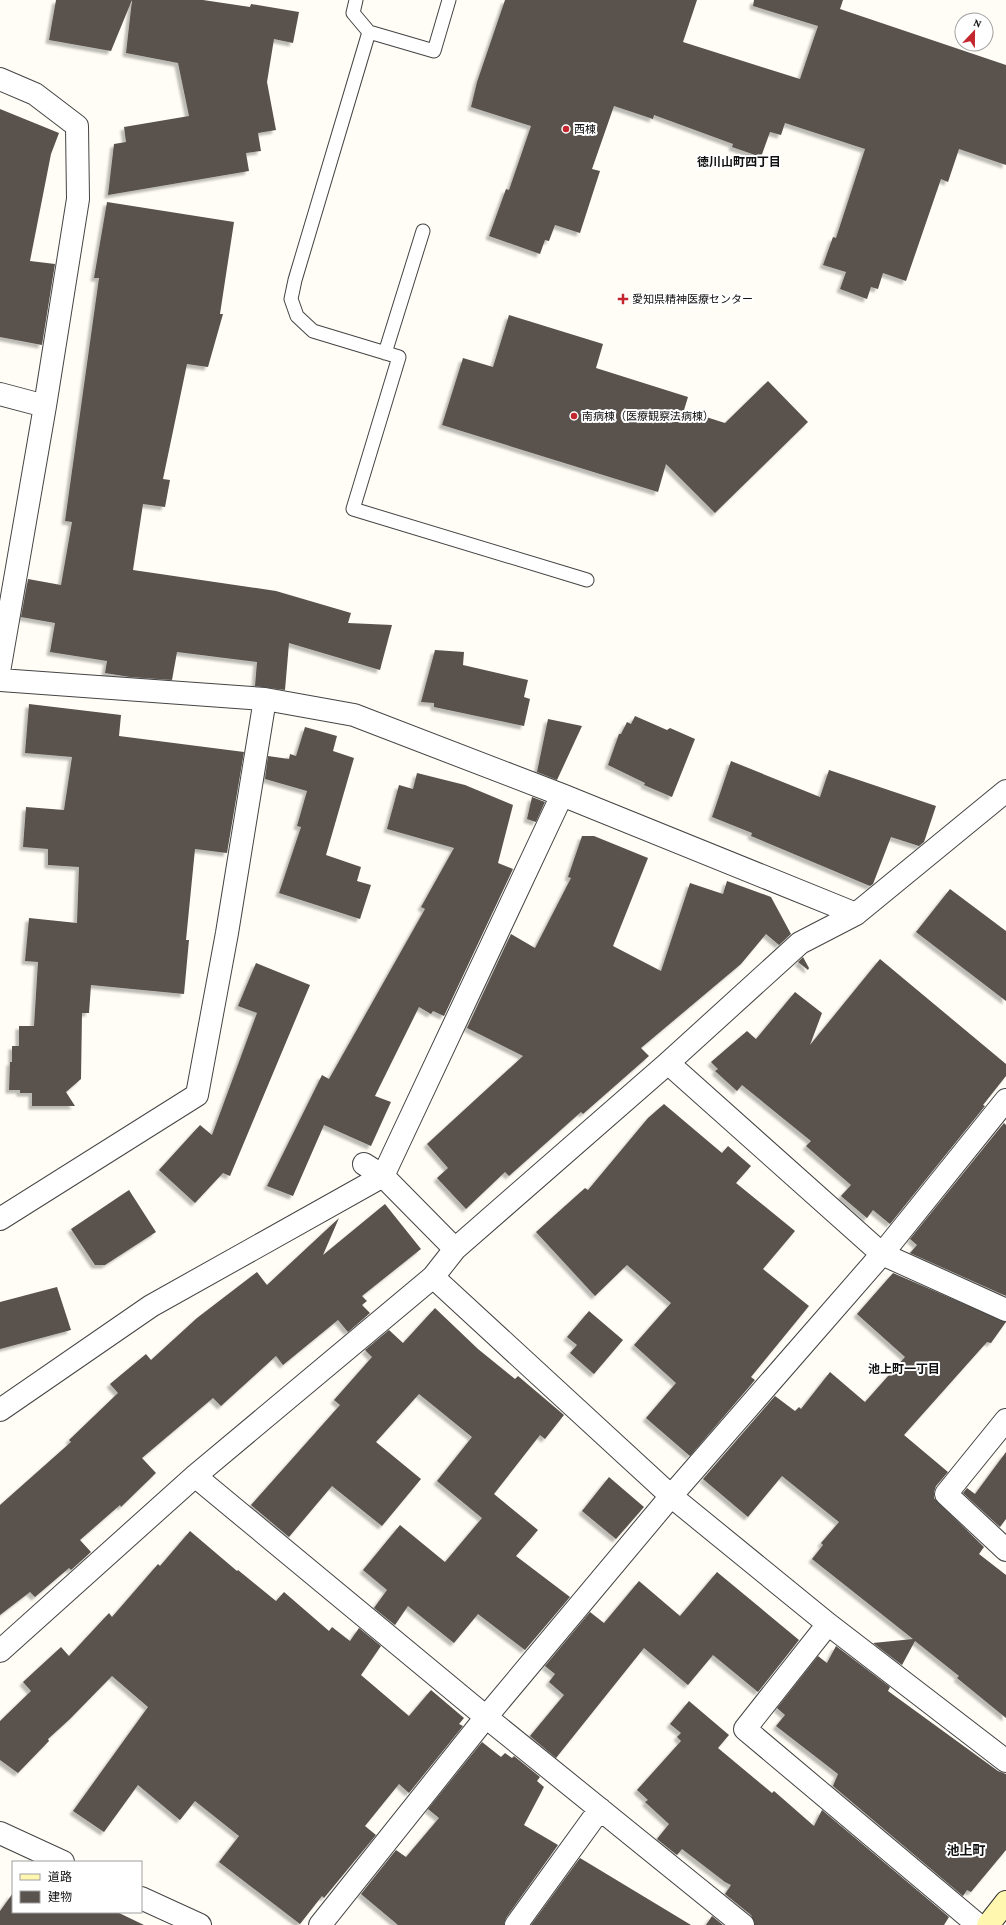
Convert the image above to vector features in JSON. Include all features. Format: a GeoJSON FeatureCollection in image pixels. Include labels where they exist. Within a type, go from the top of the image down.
{"type":"FeatureCollection","features":[{"type":"Feature","properties":{"kind":"street"},"geometry":{"type":"LineString","coordinates":[[0,79],[36,94],[77,126],[78,199],[45,406],[0,666]]}},
{"type":"Feature","properties":{"kind":"street"},"geometry":{"type":"LineString","coordinates":[[0,394],[45,406]]}},
{"type":"Feature","properties":{"kind":"street"},"geometry":{"type":"LineString","coordinates":[[0,680],[265,699],[354,715],[562,795],[856,914]]}},
{"type":"Feature","properties":{"kind":"street"},"geometry":{"type":"LineString","coordinates":[[0,1219],[197,1095],[227,933],[265,699]]}},
{"type":"Feature","properties":{"kind":"street"},"geometry":{"type":"LineString","coordinates":[[0,1651],[195,1476],[433,1277],[454,1249],[668,1063],[800,943],[856,914],[1006,791]]}},
{"type":"Feature","properties":{"kind":"street"},"geometry":{"type":"LineString","coordinates":[[0,1410],[151,1306],[383,1176],[562,795]]}},
{"type":"Feature","properties":{"kind":"street"},"geometry":{"type":"LineString","coordinates":[[668,1063],[882,1254],[1006,1310]]}},
{"type":"Feature","properties":{"kind":"street"},"geometry":{"type":"LineString","coordinates":[[320,1925],[486,1717],[672,1496],[882,1254],[1006,1100]]}},
{"type":"Feature","properties":{"kind":"street"},"geometry":{"type":"LineString","coordinates":[[364,1164],[383,1176],[454,1249]]}},
{"type":"Feature","properties":{"kind":"street"},"geometry":{"type":"LineString","coordinates":[[433,1277],[672,1496],[828,1624],[1006,1761]]}},
{"type":"Feature","properties":{"kind":"street"},"geometry":{"type":"LineString","coordinates":[[1006,1420],[946,1494],[1006,1550]]}},
{"type":"Feature","properties":{"kind":"street"},"geometry":{"type":"LineString","coordinates":[[195,1476],[486,1717],[743,1925]]}},
{"type":"Feature","properties":{"kind":"street"},"geometry":{"type":"LineString","coordinates":[[828,1624],[745,1729],[978,1925]]}},
{"type":"Feature","properties":{"kind":"street"},"geometry":{"type":"LineString","coordinates":[[516,1925],[600,1809]]}},
{"type":"Feature","properties":{"kind":"street"},"geometry":{"type":"LineString","coordinates":[[0,1833],[61,1861]]}},
{"type":"Feature","properties":{"kind":"street"},"geometry":{"type":"LineString","coordinates":[[142,1898],[200,1925]]}},
{"type":"Feature","properties":{"kind":"street"},"geometry":{"type":"LineString","coordinates":[[988,1925],[1006,1902]]}},
{"type":"Feature","properties":{"kind":"lane"},"geometry":{"type":"LineString","coordinates":[[356,0],[353,13],[369,32],[434,51],[450,0]]}},
{"type":"Feature","properties":{"kind":"lane"},"geometry":{"type":"LineString","coordinates":[[369,32],[295,280],[291,299],[296,316],[313,331],[399,357],[353,509],[587,580]]}},
{"type":"Feature","properties":{"kind":"lane"},"geometry":{"type":"LineString","coordinates":[[385,353],[423,231]]}},
{"type":"Feature","properties":{"kind":"building"},"geometry":{"type":"Polygon","coordinates":[[[56,0],[132,0],[111,51],[49,40],[56,0]]]}},
{"type":"Feature","properties":{"kind":"building"},"geometry":{"type":"Polygon","coordinates":[[[132,0],[203,0],[250,7],[251,4],[299,12],[293,43],[274,39],[267,82],[276,130],[258,133],[261,151],[246,153],[249,171],[108,195],[114,144],[126,142],[124,127],[189,116],[178,63],[126,53],[132,0]]]}},
{"type":"Feature","properties":{"kind":"building"},"geometry":{"type":"Polygon","coordinates":[[[505,0],[697,0],[683,42],[800,79],[818,26],[753,6],[754,0],[843,0],[840,9],[954,47],[954,52],[967,52],[1006,65],[1006,165],[959,149],[948,182],[941,179],[906,281],[883,273],[878,289],[871,287],[867,299],[840,289],[846,272],[823,265],[833,237],[836,238],[865,149],[785,123],[781,135],[770,132],[761,157],[732,147],[733,144],[654,115],[653,119],[614,106],[592,169],[600,171],[580,233],[555,225],[549,241],[545,240],[540,254],[489,236],[506,189],[509,190],[531,126],[471,107],[477,82],[505,0]]]}},
{"type":"Feature","properties":{"kind":"building"},"geometry":{"type":"Polygon","coordinates":[[[0,109],[59,133],[51,154],[30,261],[55,264],[42,345],[0,337],[0,109]]]}},
{"type":"Feature","properties":{"kind":"building"},"geometry":{"type":"Polygon","coordinates":[[[107,202],[234,222],[220,314],[223,314],[208,367],[187,364],[163,479],[170,480],[165,507],[143,504],[133,570],[276,591],[351,613],[348,623],[392,625],[380,670],[289,643],[285,690],[255,686],[257,662],[177,652],[172,680],[130,677],[105,673],[107,661],[50,652],[55,623],[21,617],[28,579],[61,585],[72,522],[65,521],[99,278],[94,278],[107,202]]]}},
{"type":"Feature","properties":{"kind":"building","name":"南病棟（医療観察法病棟）"},"geometry":{"type":"Polygon","coordinates":[[[509,315],[603,344],[596,368],[688,397],[684,410],[725,423],[768,381],[808,422],[715,513],[666,464],[658,492],[442,425],[463,358],[493,367],[509,315]]]}},
{"type":"Feature","properties":{"kind":"building"},"geometry":{"type":"Polygon","coordinates":[[[435,650],[464,652],[463,665],[528,680],[524,697],[530,699],[524,726],[434,707],[434,703],[421,702],[435,650]]]}},
{"type":"Feature","properties":{"kind":"building"},"geometry":{"type":"Polygon","coordinates":[[[29,704],[121,715],[119,736],[244,752],[227,853],[195,849],[186,940],[189,940],[184,994],[91,985],[89,1013],[82,1013],[81,1079],[66,1092],[75,1106],[32,1106],[32,1093],[20,1093],[20,1090],[9,1090],[12,1046],[19,1046],[19,1026],[34,1026],[38,962],[25,961],[29,918],[77,923],[79,867],[48,865],[48,849],[23,847],[26,807],[64,810],[72,757],[25,753],[29,704]]]}},
{"type":"Feature","properties":{"kind":"building"},"geometry":{"type":"Polygon","coordinates":[[[635,716],[667,730],[670,728],[695,739],[672,797],[644,785],[645,783],[608,765],[619,734],[621,734],[627,722],[631,724],[635,716]]]}},
{"type":"Feature","properties":{"kind":"building"},"geometry":{"type":"Polygon","coordinates":[[[548,719],[582,726],[557,780],[537,772],[548,719]]]}},
{"type":"Feature","properties":{"kind":"building"},"geometry":{"type":"Polygon","coordinates":[[[305,727],[337,736],[333,751],[354,758],[326,855],[361,867],[357,881],[371,885],[360,919],[279,893],[301,827],[297,826],[307,791],[265,779],[268,756],[289,759],[290,754],[296,756],[305,727]]]}},
{"type":"Feature","properties":{"kind":"building"},"geometry":{"type":"Polygon","coordinates":[[[731,761],[820,797],[829,770],[936,806],[924,842],[919,846],[891,837],[873,884],[870,886],[751,836],[752,833],[712,817],[731,761]]]}},
{"type":"Feature","properties":{"kind":"building"},"geometry":{"type":"Polygon","coordinates":[[[417,773],[465,785],[513,805],[498,863],[513,869],[444,1016],[433,1011],[431,1014],[419,1007],[375,1096],[391,1102],[371,1146],[324,1125],[293,1196],[267,1186],[322,1075],[329,1079],[425,909],[421,907],[454,848],[387,829],[399,785],[413,789],[417,773]]]}},
{"type":"Feature","properties":{"kind":"building"},"geometry":{"type":"Polygon","coordinates":[[[532,797],[545,802],[536,822],[527,819],[532,797]]]}},
{"type":"Feature","properties":{"kind":"building"},"geometry":{"type":"Polygon","coordinates":[[[582,836],[594,836],[648,858],[613,946],[661,971],[690,883],[723,894],[727,881],[771,897],[791,934],[779,945],[766,934],[741,964],[641,1048],[649,1056],[583,1114],[581,1112],[509,1176],[505,1172],[466,1209],[437,1178],[448,1168],[427,1144],[523,1056],[467,1028],[511,934],[535,948],[571,878],[568,877],[582,836]]]}},
{"type":"Feature","properties":{"kind":"building"},"geometry":{"type":"Polygon","coordinates":[[[950,889],[1006,931],[1006,1001],[916,932],[950,889]]]}},
{"type":"Feature","properties":{"kind":"building"},"geometry":{"type":"Polygon","coordinates":[[[803,957],[809,968],[808,970],[798,962],[803,957]]]}},
{"type":"Feature","properties":{"kind":"building"},"geometry":{"type":"Polygon","coordinates":[[[880,959],[1006,1064],[1006,1076],[983,1105],[985,1106],[890,1224],[873,1210],[867,1218],[841,1196],[851,1185],[806,1146],[811,1141],[742,1085],[737,1091],[715,1071],[718,1069],[711,1062],[747,1031],[756,1039],[795,992],[822,1013],[810,1045],[880,959]]]}},
{"type":"Feature","properties":{"kind":"building"},"geometry":{"type":"Polygon","coordinates":[[[256,963],[310,985],[230,1176],[223,1173],[195,1203],[159,1170],[200,1125],[212,1135],[257,1013],[238,1006],[256,963]]]}},
{"type":"Feature","properties":{"kind":"building"},"geometry":{"type":"Polygon","coordinates":[[[664,1104],[722,1153],[728,1146],[751,1166],[736,1183],[795,1231],[763,1269],[809,1306],[751,1377],[755,1380],[690,1456],[646,1418],[676,1383],[634,1345],[671,1303],[627,1265],[595,1296],[536,1232],[585,1188],[588,1190],[648,1118],[664,1104]]]}},
{"type":"Feature","properties":{"kind":"building"},"geometry":{"type":"Polygon","coordinates":[[[1004,1123],[1006,1125],[1006,1296],[910,1253],[917,1245],[910,1239],[1004,1123]]]}},
{"type":"Feature","properties":{"kind":"building"},"geometry":{"type":"Polygon","coordinates":[[[129,1190],[156,1232],[105,1265],[95,1265],[71,1229],[129,1190]]]}},
{"type":"Feature","properties":{"kind":"building"},"geometry":{"type":"Polygon","coordinates":[[[385,1204],[421,1249],[362,1296],[367,1301],[362,1305],[370,1313],[348,1332],[338,1320],[283,1365],[276,1356],[221,1406],[213,1398],[142,1458],[156,1473],[121,1507],[120,1505],[80,1540],[91,1552],[71,1570],[69,1568],[35,1597],[30,1592],[0,1615],[0,1505],[71,1442],[69,1440],[118,1393],[110,1384],[146,1354],[151,1360],[197,1318],[257,1272],[267,1285],[339,1218],[323,1255],[385,1204]]]}},
{"type":"Feature","properties":{"kind":"building"},"geometry":{"type":"Polygon","coordinates":[[[893,1273],[1006,1322],[991,1343],[987,1342],[904,1435],[948,1472],[936,1486],[934,1498],[984,1547],[979,1554],[1006,1575],[1006,1718],[957,1678],[959,1676],[915,1641],[902,1665],[873,1643],[913,1639],[812,1559],[823,1545],[821,1543],[839,1522],[782,1476],[748,1517],[703,1479],[775,1396],[795,1411],[799,1407],[801,1409],[830,1372],[865,1402],[905,1357],[857,1314],[893,1273]]]}},
{"type":"Feature","properties":{"kind":"building"},"geometry":{"type":"Polygon","coordinates":[[[57,1287],[71,1330],[0,1349],[0,1302],[57,1287]]]}},
{"type":"Feature","properties":{"kind":"building"},"geometry":{"type":"Polygon","coordinates":[[[435,1308],[478,1349],[515,1379],[518,1376],[564,1415],[545,1439],[540,1435],[494,1494],[538,1530],[516,1556],[570,1597],[525,1650],[478,1614],[454,1643],[408,1606],[395,1625],[374,1608],[387,1590],[363,1570],[400,1525],[445,1562],[482,1518],[437,1481],[472,1437],[419,1394],[376,1442],[421,1479],[382,1526],[332,1486],[289,1537],[251,1505],[340,1405],[334,1400],[372,1357],[365,1350],[389,1330],[403,1343],[435,1308]]]}},
{"type":"Feature","properties":{"kind":"building"},"geometry":{"type":"Polygon","coordinates":[[[589,1311],[623,1340],[594,1374],[570,1353],[577,1345],[567,1337],[589,1311]]]}},
{"type":"Feature","properties":{"kind":"building"},"geometry":{"type":"Polygon","coordinates":[[[1006,1452],[1006,1519],[1000,1527],[963,1493],[967,1488],[975,1494],[1006,1452]]]}},
{"type":"Feature","properties":{"kind":"building"},"geometry":{"type":"Polygon","coordinates":[[[609,1477],[644,1507],[616,1539],[582,1511],[609,1477]]]}},
{"type":"Feature","properties":{"kind":"building"},"geometry":{"type":"Polygon","coordinates":[[[190,1531],[237,1571],[238,1570],[276,1601],[284,1592],[329,1631],[332,1627],[350,1641],[359,1628],[381,1646],[361,1675],[409,1716],[431,1690],[464,1718],[459,1724],[463,1726],[409,1793],[399,1784],[365,1826],[376,1835],[324,1898],[322,1896],[300,1924],[219,1862],[239,1836],[195,1801],[180,1820],[138,1785],[104,1832],[73,1811],[148,1707],[112,1676],[48,1739],[49,1741],[18,1773],[0,1760],[0,1721],[31,1691],[23,1682],[61,1647],[69,1656],[109,1613],[112,1617],[158,1564],[160,1566],[190,1531]]]}},
{"type":"Feature","properties":{"kind":"building"},"geometry":{"type":"Polygon","coordinates":[[[717,1572],[799,1640],[758,1692],[713,1655],[688,1685],[644,1648],[556,1758],[530,1736],[564,1695],[549,1682],[555,1674],[545,1666],[590,1612],[604,1623],[639,1581],[680,1616],[717,1572]]]}},
{"type":"Feature","properties":{"kind":"building"},"geometry":{"type":"Polygon","coordinates":[[[836,1646],[890,1687],[888,1691],[998,1771],[1006,1774],[1006,1850],[971,1892],[967,1890],[963,1896],[833,1786],[838,1774],[776,1726],[785,1715],[777,1708],[818,1656],[827,1663],[836,1646]]]}},
{"type":"Feature","properties":{"kind":"building"},"geometry":{"type":"Polygon","coordinates":[[[689,1701],[729,1735],[718,1748],[772,1793],[774,1791],[814,1826],[822,1810],[949,1917],[944,1925],[755,1925],[751,1915],[725,1894],[731,1885],[682,1849],[677,1855],[657,1839],[669,1824],[645,1802],[648,1800],[637,1790],[681,1741],[677,1737],[681,1733],[670,1724],[689,1701]]]}},
{"type":"Feature","properties":{"kind":"building"},"geometry":{"type":"Polygon","coordinates":[[[482,1742],[501,1757],[505,1753],[512,1758],[514,1756],[540,1777],[537,1781],[544,1787],[524,1825],[558,1845],[506,1918],[504,1925],[398,1925],[361,1894],[396,1850],[406,1857],[439,1818],[428,1809],[482,1742]]]}},
{"type":"Feature","properties":{"kind":"building"},"geometry":{"type":"Polygon","coordinates":[[[580,1858],[633,1890],[691,1925],[531,1925],[580,1858]]]}},
{"type":"Feature","properties":{"kind":"building"},"geometry":{"type":"Polygon","coordinates":[[[12,1894],[12,1913],[119,1913],[144,1925],[0,1925],[0,1911],[12,1894]]]}},
{"type":"Feature","properties":{"kind":"building"},"geometry":{"type":"Polygon","coordinates":[[[712,1916],[723,1925],[706,1925],[712,1916]]]}},
{"type":"Feature","properties":{"kind":"place","name":"西棟"},"geometry":{"type":"Point","coordinates":[566,129]}},
{"type":"Feature","properties":{"kind":"place","name":"愛知県精神医療センター"},"geometry":{"type":"Point","coordinates":[623,299]}},
{"type":"Feature","properties":{"kind":"place","name":"南病棟（医療観察法病棟）"},"geometry":{"type":"Point","coordinates":[574,416]}},
{"type":"Feature","properties":{"kind":"district","name":"徳川山町四丁目"},"geometry":{"type":"Point","coordinates":[739,162]}},
{"type":"Feature","properties":{"kind":"district","name":"池上町一丁目"},"geometry":{"type":"Point","coordinates":[904,1369]}},
{"type":"Feature","properties":{"kind":"district","name":"池上町"},"geometry":{"type":"Point","coordinates":[966,1850]}}]}
